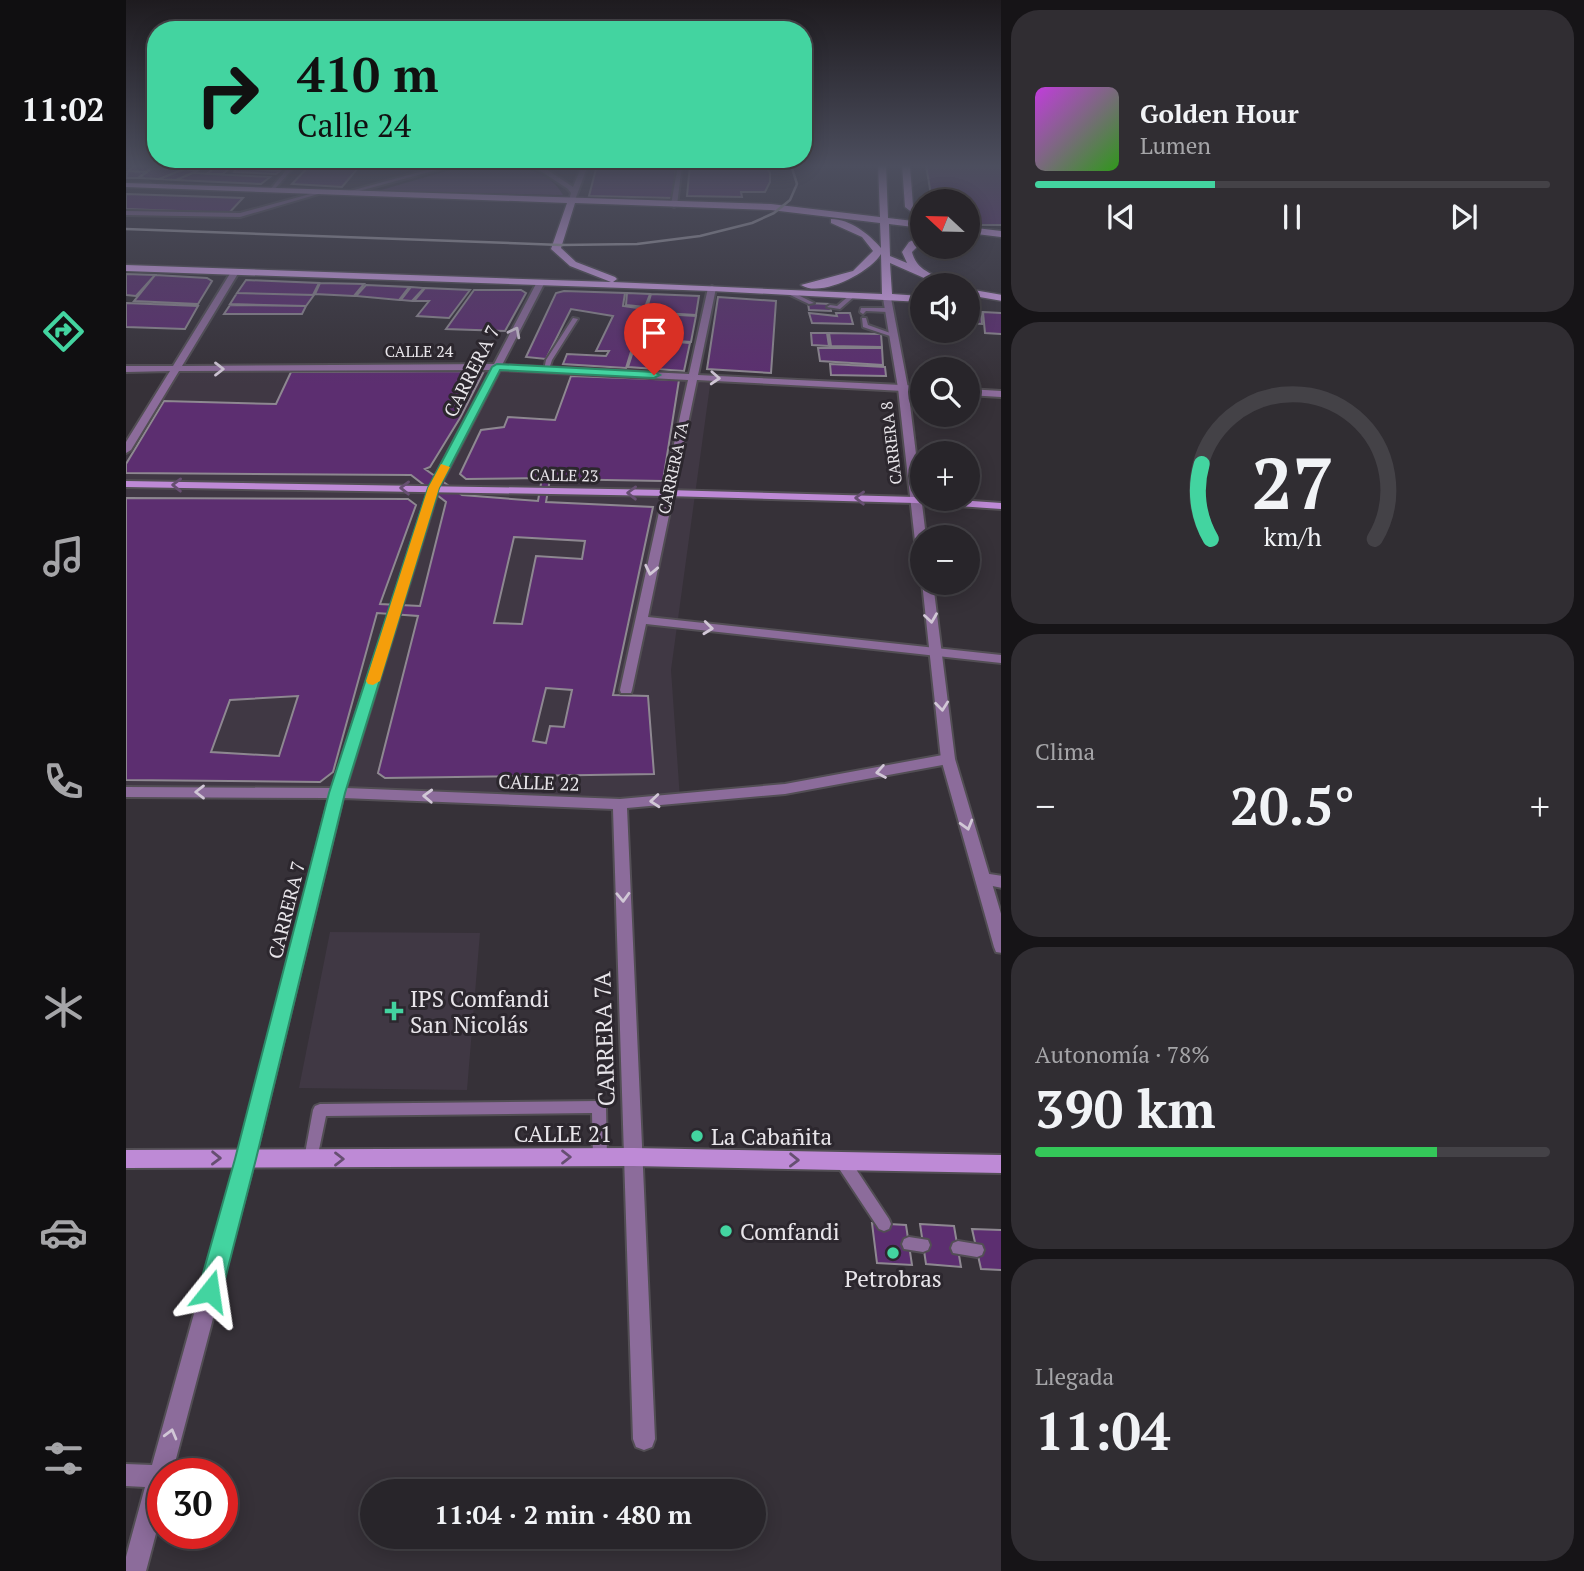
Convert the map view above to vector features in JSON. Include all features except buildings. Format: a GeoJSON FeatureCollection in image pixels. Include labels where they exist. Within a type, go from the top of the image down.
{"type":"FeatureCollection","features":[{"type":"Feature","properties":{"kind":"main road"},"geometry":{"type":"LineString","coordinates":[[559,238],[556,249],[581,268],[610,278],[660,286]]}},
{"type":"Feature","properties":{"kind":"main road"},"geometry":{"type":"LineString","coordinates":[[712,288],[826,282],[852,275],[875,259],[878,251],[874,242],[868,238]]}},
{"type":"Feature","properties":{"kind":"main road","name":"CARRERA 8"},"geometry":{"type":"LineString","coordinates":[[883,238],[887,298]]}},
{"type":"Feature","properties":{"kind":"main road"},"geometry":{"type":"LineString","coordinates":[[884,257],[910,247]]}},
{"type":"Feature","properties":{"kind":"main road"},"geometry":{"type":"LineString","coordinates":[[910,247],[907,251],[909,260],[919,272]]}},
{"type":"Feature","properties":{"kind":"main road"},"geometry":{"type":"LineString","coordinates":[[884,257],[919,272]]}},
{"type":"Feature","properties":{"kind":"main road"},"geometry":{"type":"LineString","coordinates":[[126,268],[712,288],[910,299]]}},
{"type":"Feature","properties":{"kind":"main road"},"geometry":{"type":"LineString","coordinates":[[980,294],[1001,298]]}},
{"type":"Feature","properties":{"kind":"main road"},"geometry":{"type":"LineString","coordinates":[[980,302],[1001,303]]}},
{"type":"Feature","properties":{"kind":"main road","name":"CALLE 23"},"geometry":{"type":"LineString","coordinates":[[126,484],[433,488],[910,500]]}},
{"type":"Feature","properties":{"kind":"main road","name":"CALLE 23"},"geometry":{"type":"LineString","coordinates":[[980,505],[1001,506]]}},
{"type":"Feature","properties":{"kind":"main road","name":"CALLE 21"},"geometry":{"type":"LineString","coordinates":[[126,1158],[633,1157],[1001,1164]]}},
{"type":"Feature","properties":{"kind":"street"},"geometry":{"type":"LineString","coordinates":[[126,450],[173,369],[235,272]]}},
{"type":"Feature","properties":{"kind":"street","name":"CARRERA 7"},"geometry":{"type":"LineString","coordinates":[[165,1458],[246,1159],[337,793],[433,488],[541,282]]}},
{"type":"Feature","properties":{"kind":"street","name":"CARRERA 7A"},"geometry":{"type":"LineString","coordinates":[[626,690],[712,288]]}},
{"type":"Feature","properties":{"kind":"street","name":"CARRERA 8"},"geometry":{"type":"LineString","coordinates":[[887,298],[910,457]]}},
{"type":"Feature","properties":{"kind":"street","name":"CALLE 24"},"geometry":{"type":"LineString","coordinates":[[126,369],[497,367],[910,388]]}},
{"type":"Feature","properties":{"kind":"street"},"geometry":{"type":"LineString","coordinates":[[980,393],[1001,394]]}},
{"type":"Feature","properties":{"kind":"street"},"geometry":{"type":"LineString","coordinates":[[929,595],[948,759],[1001,947]]}},
{"type":"Feature","properties":{"kind":"street"},"geometry":{"type":"LineString","coordinates":[[640,620],[1001,659]]}},
{"type":"Feature","properties":{"kind":"street","name":"CALLE 22"},"geometry":{"type":"LineString","coordinates":[[126,792],[337,793],[620,804],[785,789],[948,759]]}},
{"type":"Feature","properties":{"kind":"street","name":"CARRERA 7A"},"geometry":{"type":"LineString","coordinates":[[620,804],[644,1439]]}},
{"type":"Feature","properties":{"kind":"street"},"geometry":{"type":"LineString","coordinates":[[983,879],[1001,882]]}},
{"type":"Feature","properties":{"kind":"street"},"geometry":{"type":"LineString","coordinates":[[126,1475],[147,1476]]}},
{"type":"Feature","properties":{"kind":"street","name":"CARRERA 7"},"geometry":{"type":"LineString","coordinates":[[134,1571],[147,1524]]}},
{"type":"Feature","properties":{"kind":"lane"},"geometry":{"type":"LineString","coordinates":[[788,292],[811,303]]}},
{"type":"Feature","properties":{"kind":"lane"},"geometry":{"type":"LineString","coordinates":[[853,295],[834,308],[863,313],[888,310]]}},
{"type":"Feature","properties":{"kind":"lane"},"geometry":{"type":"LineString","coordinates":[[863,313],[865,326],[893,335]]}},
{"type":"Feature","properties":{"kind":"lane"},"geometry":{"type":"LineString","coordinates":[[546,369],[575,319]]}},
{"type":"Feature","properties":{"kind":"lane"},"geometry":{"type":"LineString","coordinates":[[310,1159],[320,1110],[599,1107],[600,1157]]}},
{"type":"Feature","properties":{"kind":"lane"},"geometry":{"type":"LineString","coordinates":[[843,1162],[884,1224]]}},
{"type":"Feature","properties":{"kind":"lane"},"geometry":{"type":"LineString","coordinates":[[958,1248],[977,1250]]}},
{"type":"Feature","properties":{"kind":"shaded area"},"geometry":{"type":"Polygon","coordinates":[[[497,367],[711,378],[671,670],[680,799],[620,804],[126,792],[126,450],[174,369],[497,367]]]}},
{"type":"Feature","properties":{"kind":"shaded area","name":"IPS Comfandi San Nicolás"},"geometry":{"type":"Polygon","coordinates":[[[330,932],[480,933],[467,1090],[299,1088],[330,932]]]}},
{"type":"Feature","properties":{"kind":"railway"},"geometry":{"type":"LineString","coordinates":[[379,238],[561,245],[637,244],[682,238]]}},
{"type":"Feature","properties":{"kind":"slow traffic"},"geometry":{"type":"LineString","coordinates":[[373,681],[433,488],[445,467]]}},
{"type":"Feature","properties":{"kind":"place","name":"IPS Comfandi San Nicolás"},"geometry":{"type":"Point","coordinates":[394,1011]}},
{"type":"Feature","properties":{"kind":"place","name":"La Cabañita"},"geometry":{"type":"Point","coordinates":[697,1136]}},
{"type":"Feature","properties":{"kind":"place","name":"Comfandi"},"geometry":{"type":"Point","coordinates":[726,1231]}},
{"type":"Feature","properties":{"kind":"place","name":"Petrobras"},"geometry":{"type":"Point","coordinates":[893,1253]}},
{"type":"Feature","properties":{"kind":"route"},"geometry":{"type":"LineString","coordinates":[[210,1291],[246,1159],[337,793],[433,488],[497,367],[654,375]]}}]}
